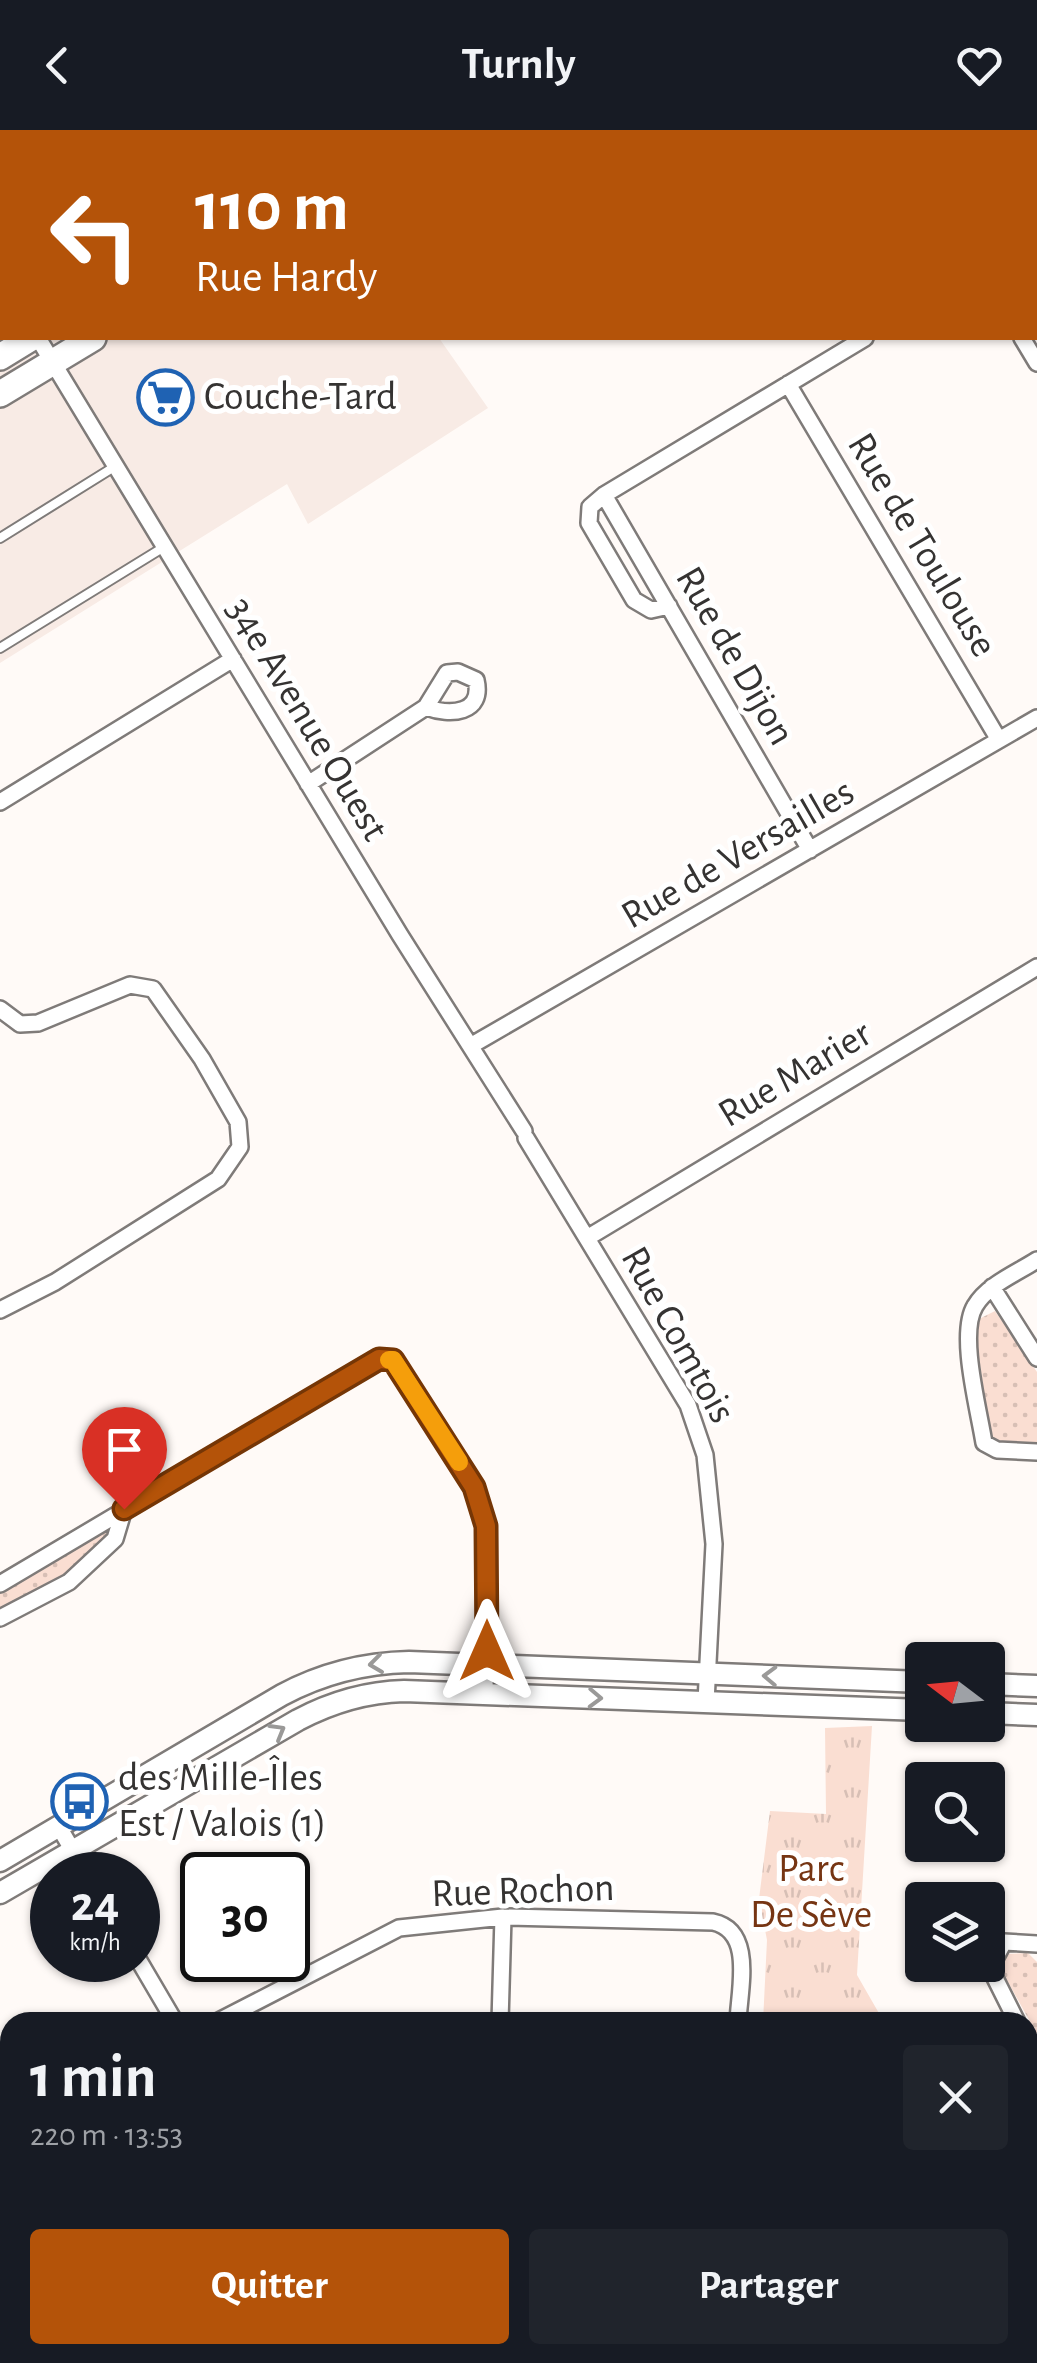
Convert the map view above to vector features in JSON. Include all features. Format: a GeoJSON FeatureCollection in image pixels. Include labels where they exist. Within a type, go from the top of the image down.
{"type":"FeatureCollection","features":[{"type":"Feature","properties":{"kind":"main road"},"geometry":{"type":"LineString","coordinates":[[0,356],[30,340]]}},
{"type":"Feature","properties":{"kind":"main road"},"geometry":{"type":"LineString","coordinates":[[0,394],[90,340]]}},
{"type":"Feature","properties":{"kind":"street","name":"34e Avenue Ouest"},"geometry":{"type":"LineString","coordinates":[[35,340],[525,1134]]}},
{"type":"Feature","properties":{"kind":"street"},"geometry":{"type":"LineString","coordinates":[[669,606],[652,610],[634,600],[589,523],[590,507],[604,494],[862,340]]}},
{"type":"Feature","properties":{"kind":"street"},"geometry":{"type":"LineString","coordinates":[[1023,340],[1037,364]]}},
{"type":"Feature","properties":{"kind":"street","name":"Rue de Toulouse"},"geometry":{"type":"LineString","coordinates":[[788,384],[999,740]]}},
{"type":"Feature","properties":{"kind":"street","name":"Rue de Dijon"},"geometry":{"type":"LineString","coordinates":[[604,494],[810,850]]}},
{"type":"Feature","properties":{"kind":"street"},"geometry":{"type":"LineString","coordinates":[[0,802],[232,659]]}},
{"type":"Feature","properties":{"kind":"street"},"geometry":{"type":"LineString","coordinates":[[308,784],[426,707]]}},
{"type":"Feature","properties":{"kind":"street","name":"Rue de Versailles"},"geometry":{"type":"LineString","coordinates":[[472,1045],[1037,718]]}},
{"type":"Feature","properties":{"kind":"street","name":"Rue Marier"},"geometry":{"type":"LineString","coordinates":[[587,1238],[1037,967]]}},
{"type":"Feature","properties":{"kind":"street"},"geometry":{"type":"LineString","coordinates":[[0,1009],[20,1024],[38,1023],[130,985],[153,989],[202,1058],[238,1122],[240,1146],[218,1179],[55,1282],[0,1310]]}},
{"type":"Feature","properties":{"kind":"street","name":"Rue Comtois"},"geometry":{"type":"LineString","coordinates":[[525,1134],[688,1404],[706,1455],[714,1544],[706,1702]]}},
{"type":"Feature","properties":{"kind":"street"},"geometry":{"type":"LineString","coordinates":[[1037,1260],[992,1288],[974,1306],[967,1330],[984,1443],[997,1450],[1037,1452]]}},
{"type":"Feature","properties":{"kind":"street"},"geometry":{"type":"LineString","coordinates":[[992,1288],[1037,1358]]}},
{"type":"Feature","properties":{"kind":"street"},"geometry":{"type":"LineString","coordinates":[[0,1584],[379,1359],[393,1360],[474,1487],[486,1526],[485,1694]]}},
{"type":"Feature","properties":{"kind":"street"},"geometry":{"type":"LineString","coordinates":[[0,1618],[69,1582],[115,1540],[124,1509]]}},
{"type":"Feature","properties":{"kind":"street"},"geometry":{"type":"LineString","coordinates":[[0,1861],[260,1708],[322,1676],[351,1668],[392,1662],[905,1681]]}},
{"type":"Feature","properties":{"kind":"street"},"geometry":{"type":"LineString","coordinates":[[1005,1685],[1037,1686]]}},
{"type":"Feature","properties":{"kind":"street"},"geometry":{"type":"LineString","coordinates":[[0,1893],[298,1720],[335,1703],[387,1692],[905,1709]]}},
{"type":"Feature","properties":{"kind":"street"},"geometry":{"type":"LineString","coordinates":[[1005,1714],[1037,1715]]}},
{"type":"Feature","properties":{"kind":"street"},"geometry":{"type":"LineString","coordinates":[[59,1827],[73,1850]]}},
{"type":"Feature","properties":{"kind":"street"},"geometry":{"type":"LineString","coordinates":[[500,2012],[503,1917]]}},
{"type":"Feature","properties":{"kind":"street","name":"Rue Rochon"},"geometry":{"type":"LineString","coordinates":[[236,2012],[399,1928],[503,1917],[713,1922],[732,1931],[740,1950],[738,2012]]}},
{"type":"Feature","properties":{"kind":"street"},"geometry":{"type":"LineString","coordinates":[[1012,2012],[990,1968],[1004,1942],[1037,1944]]}},
{"type":"Feature","properties":{"kind":"street"},"geometry":{"type":"LineString","coordinates":[[152,1982],[169,2012]]}},
{"type":"Feature","properties":{"kind":"lane"},"geometry":{"type":"LineString","coordinates":[[0,538],[114,467]]}},
{"type":"Feature","properties":{"kind":"lane"},"geometry":{"type":"LineString","coordinates":[[0,648],[164,548]]}},
{"type":"Feature","properties":{"kind":"shaded area"},"geometry":{"type":"Polygon","coordinates":[[[0,340],[440,340],[488,408],[308,524],[287,484],[0,663],[0,340]]]}},
{"type":"Feature","properties":{"kind":"green space"},"geometry":{"type":"Polygon","coordinates":[[[995,1311],[1037,1372],[1037,1445],[1005,1442],[990,1434],[975,1331],[979,1319],[995,1311]]]}},
{"type":"Feature","properties":{"kind":"green space"},"geometry":{"type":"Polygon","coordinates":[[[114,1523],[95,1554],[82,1566],[0,1614],[0,1590],[114,1523]]]}},
{"type":"Feature","properties":{"kind":"green space","name":"Parc De Sève"},"geometry":{"type":"Polygon","coordinates":[[[872,1726],[857,1975],[878,2012],[763,2012],[767,1940],[759,1899],[770,1811],[826,1814],[825,1728],[872,1726]]]}},
{"type":"Feature","properties":{"kind":"green space"},"geometry":{"type":"Polygon","coordinates":[[[1028,1953],[1037,1962],[1037,2012],[1025,2012],[1005,1977],[1005,1956],[1028,1953]]]}},
{"type":"Feature","properties":{"kind":"slow traffic"},"geometry":{"type":"LineString","coordinates":[[389,1360],[393,1360],[459,1462]]}},
{"type":"Feature","properties":{"kind":"place","name":"Couche-Tard"},"geometry":{"type":"Point","coordinates":[165,397]}},
{"type":"Feature","properties":{"kind":"place","name":"des Mille-Îles Est / Valois (1)"},"geometry":{"type":"Point","coordinates":[79,1801]}},
{"type":"Feature","properties":{"kind":"route"},"geometry":{"type":"LineString","coordinates":[[124,1509],[379,1359],[393,1360],[474,1487],[486,1526],[487,1651]]}}]}
